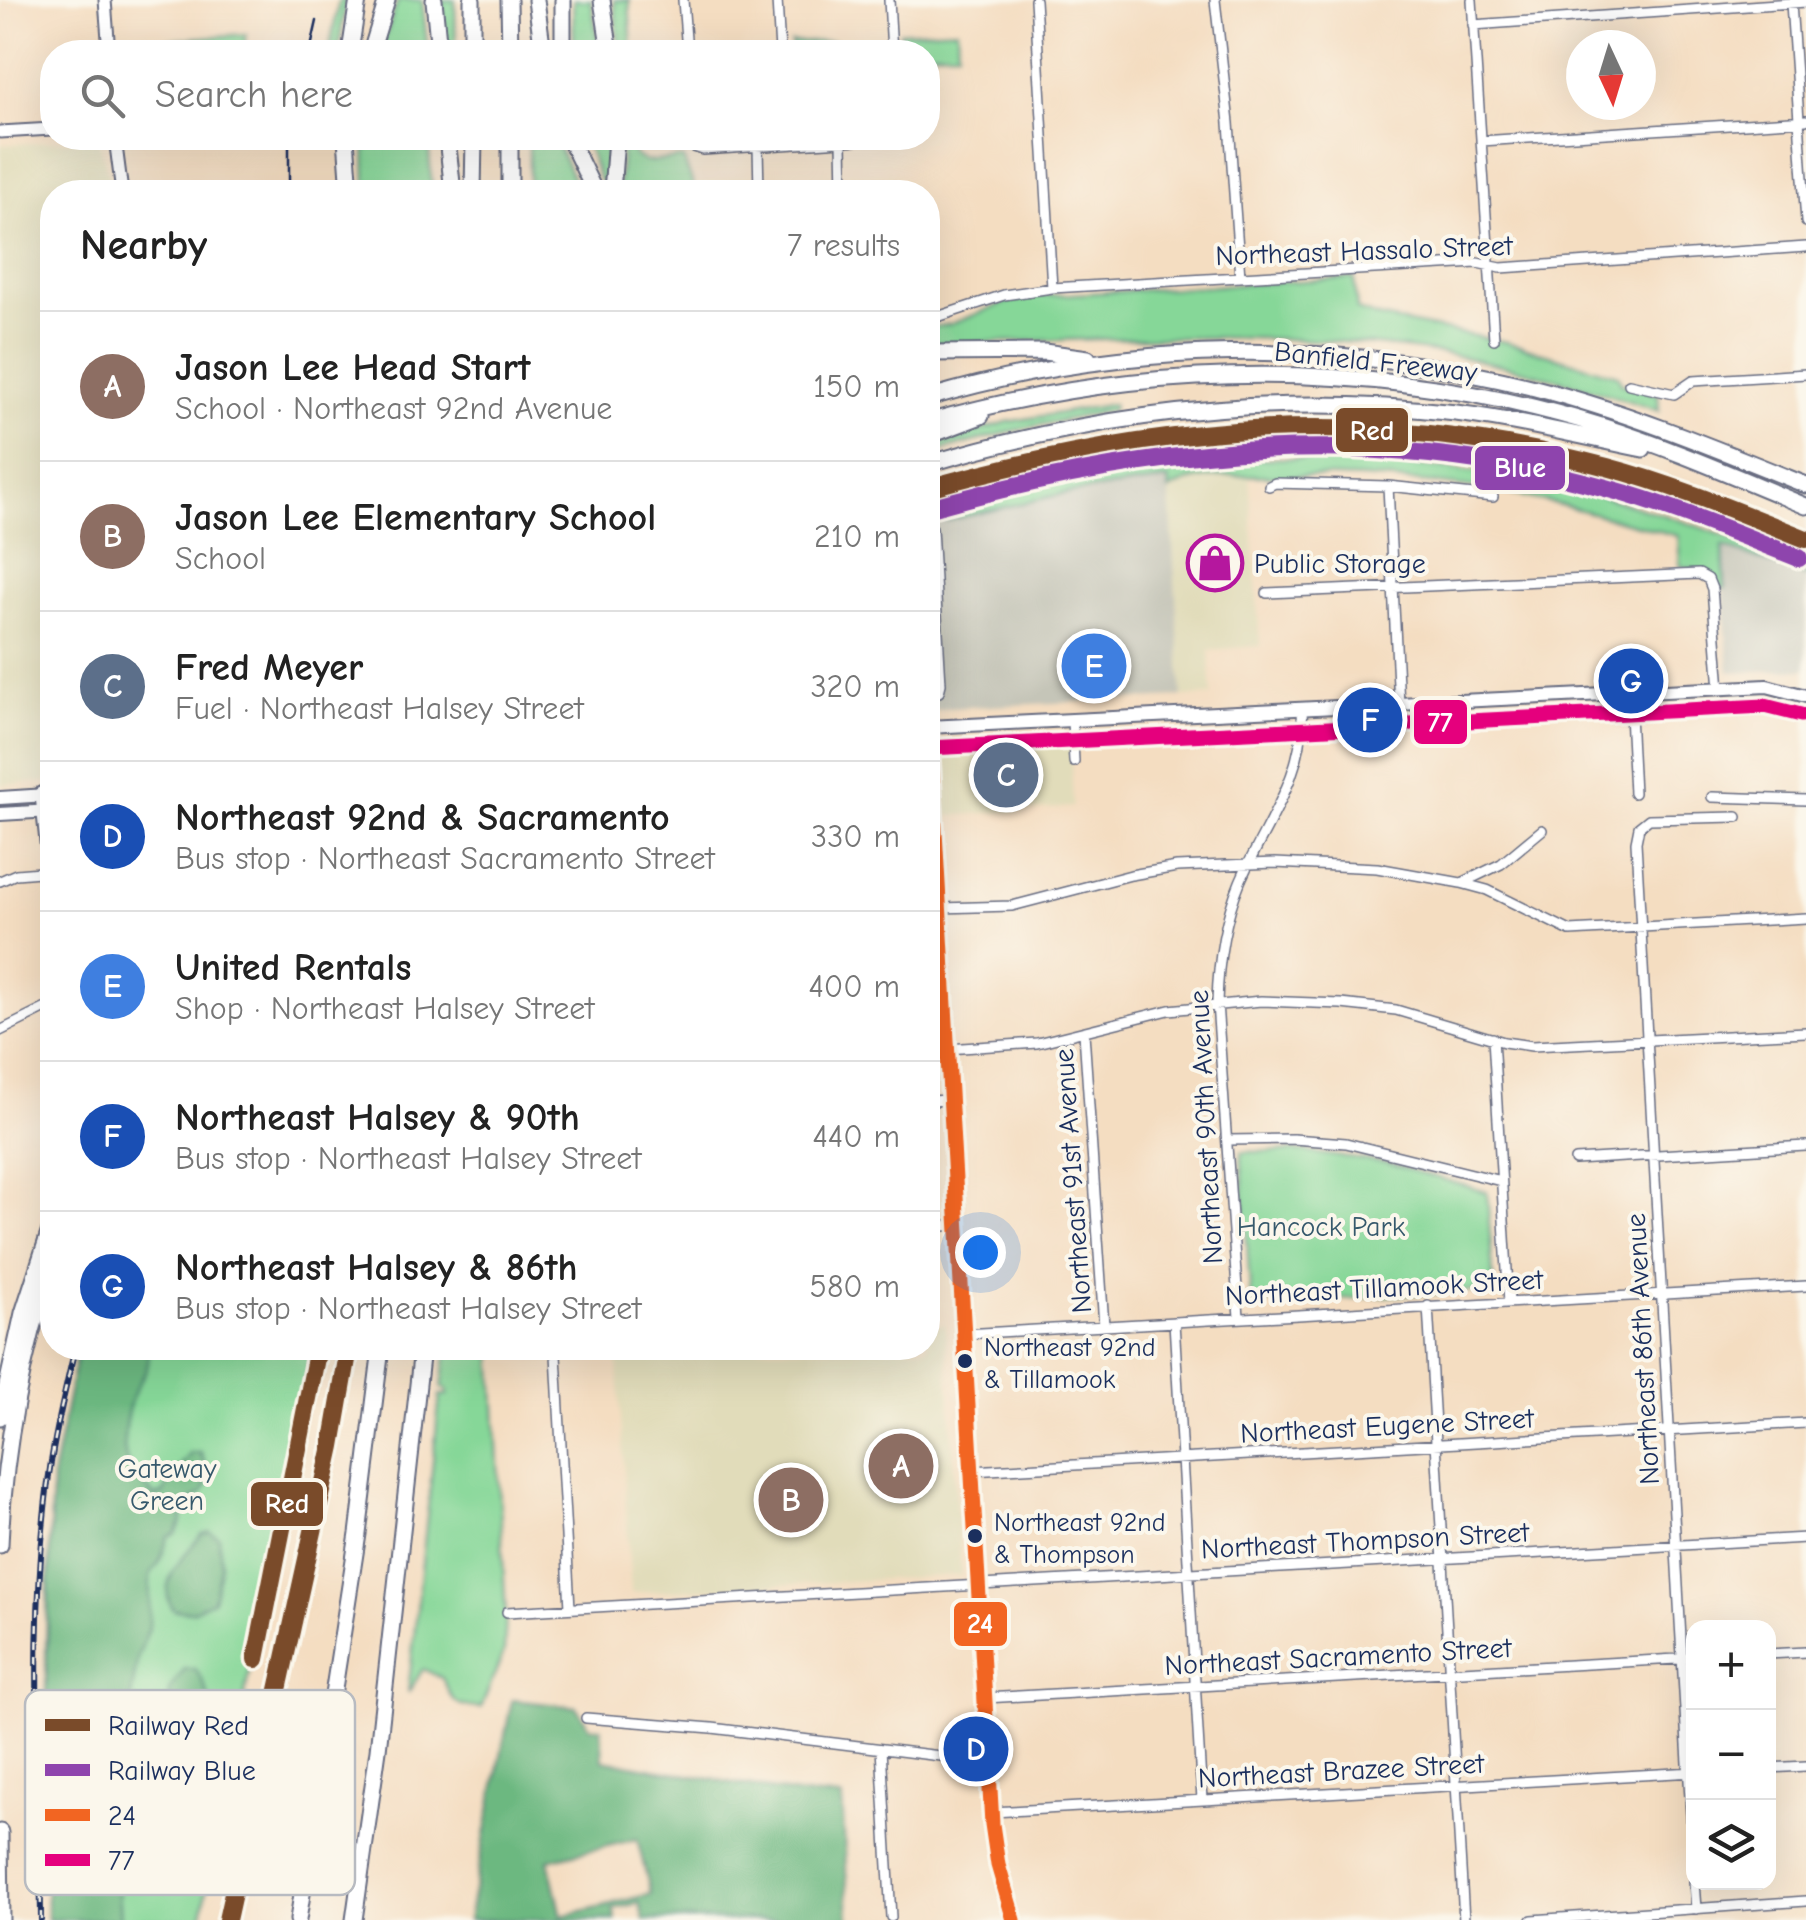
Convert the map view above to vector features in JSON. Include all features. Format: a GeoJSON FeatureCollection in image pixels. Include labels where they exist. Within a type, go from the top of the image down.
{"type":"FeatureCollection","features":[{"type":"Feature","properties":{"kind":"highway"},"geometry":{"type":"LineString","coordinates":[[352,40],[358,0]]}},
{"type":"Feature","properties":{"kind":"highway"},"geometry":{"type":"LineString","coordinates":[[375,40],[387,0]]}},
{"type":"Feature","properties":{"kind":"highway"},"geometry":{"type":"LineString","coordinates":[[434,0],[437,40]]}},
{"type":"Feature","properties":{"kind":"highway"},"geometry":{"type":"LineString","coordinates":[[472,0],[472,40]]}},
{"type":"Feature","properties":{"kind":"highway"},"geometry":{"type":"LineString","coordinates":[[509,0],[510,40]]}},
{"type":"Feature","properties":{"kind":"highway"},"geometry":{"type":"LineString","coordinates":[[536,0],[541,40]]}},
{"type":"Feature","properties":{"kind":"highway"},"geometry":{"type":"LineString","coordinates":[[563,0],[563,40]]}},
{"type":"Feature","properties":{"kind":"highway"},"geometry":{"type":"LineString","coordinates":[[602,0],[608,40]]}},
{"type":"Feature","properties":{"kind":"highway"},"geometry":{"type":"LineString","coordinates":[[348,150],[352,180]]}},
{"type":"Feature","properties":{"kind":"highway"},"geometry":{"type":"LineString","coordinates":[[354,180],[356,150]]}},
{"type":"Feature","properties":{"kind":"highway"},"geometry":{"type":"LineString","coordinates":[[448,150],[452,180]]}},
{"type":"Feature","properties":{"kind":"highway"},"geometry":{"type":"LineString","coordinates":[[474,150],[474,180]]}},
{"type":"Feature","properties":{"kind":"highway"},"geometry":{"type":"LineString","coordinates":[[510,150],[510,180]]}},
{"type":"Feature","properties":{"kind":"highway"},"geometry":{"type":"LineString","coordinates":[[575,150],[589,180]]}},
{"type":"Feature","properties":{"kind":"highway"},"geometry":{"type":"LineString","coordinates":[[613,180],[615,150]]}},
{"type":"Feature","properties":{"kind":"highway"},"geometry":{"type":"LineString","coordinates":[[940,353],[1044,352],[1102,360]]}},
{"type":"Feature","properties":{"kind":"highway","name":"Banfield Freeway"},"geometry":{"type":"LineString","coordinates":[[940,395],[1102,360],[1279,353],[1352,358],[1446,370],[1536,389],[1676,433],[1806,485]]}},
{"type":"Feature","properties":{"kind":"highway","name":"Banfield Freeway"},"geometry":{"type":"LineString","coordinates":[[940,419],[1022,399],[1168,378],[1259,374],[1352,378],[1422,386],[1531,407],[1600,426],[1806,506]]}},
{"type":"Feature","properties":{"kind":"highway"},"geometry":{"type":"LineString","coordinates":[[940,431],[1022,399]]}},
{"type":"Feature","properties":{"kind":"highway"},"geometry":{"type":"LineString","coordinates":[[940,461],[1077,425],[1171,411],[1297,403],[1491,418],[1698,461]]}},
{"type":"Feature","properties":{"kind":"highway"},"geometry":{"type":"LineString","coordinates":[[0,1417],[14,1349],[40,1263]]}},
{"type":"Feature","properties":{"kind":"highway"},"geometry":{"type":"LineString","coordinates":[[0,1545],[8,1460],[40,1311]]}},
{"type":"Feature","properties":{"kind":"highway"},"geometry":{"type":"LineString","coordinates":[[334,1690],[380,1360]]}},
{"type":"Feature","properties":{"kind":"highway"},"geometry":{"type":"LineString","coordinates":[[354,1920],[378,1750],[421,1360]]}},
{"type":"Feature","properties":{"kind":"highway"},"geometry":{"type":"LineString","coordinates":[[0,1832],[1,1920]]}},
{"type":"Feature","properties":{"kind":"highway"},"geometry":{"type":"LineString","coordinates":[[298,1920],[302,1895]]}},
{"type":"Feature","properties":{"kind":"main road"},"geometry":{"type":"LineString","coordinates":[[940,726],[1766,686],[1806,696]]}},
{"type":"Feature","properties":{"kind":"main road"},"geometry":{"type":"LineString","coordinates":[[0,798],[40,800]]}},
{"type":"Feature","properties":{"kind":"main road"},"geometry":{"type":"LineString","coordinates":[[0,814],[40,802]]}},
{"type":"Feature","properties":{"kind":"street"},"geometry":{"type":"LineString","coordinates":[[105,0],[108,40]]}},
{"type":"Feature","properties":{"kind":"street"},"geometry":{"type":"LineString","coordinates":[[683,0],[685,40]]}},
{"type":"Feature","properties":{"kind":"street"},"geometry":{"type":"LineString","coordinates":[[777,0],[779,40]]}},
{"type":"Feature","properties":{"kind":"street"},"geometry":{"type":"LineString","coordinates":[[888,0],[891,40]]}},
{"type":"Feature","properties":{"kind":"street"},"geometry":{"type":"LineString","coordinates":[[1035,0],[1052,288]]}},
{"type":"Feature","properties":{"kind":"street"},"geometry":{"type":"LineString","coordinates":[[1214,0],[1229,123],[1240,277]]}},
{"type":"Feature","properties":{"kind":"street"},"geometry":{"type":"LineString","coordinates":[[1472,0],[1494,339]]}},
{"type":"Feature","properties":{"kind":"street"},"geometry":{"type":"LineString","coordinates":[[1473,26],[1806,2]]}},
{"type":"Feature","properties":{"kind":"street"},"geometry":{"type":"LineString","coordinates":[[1791,4],[1806,222]]}},
{"type":"Feature","properties":{"kind":"street"},"geometry":{"type":"LineString","coordinates":[[1480,141],[1802,121]]}},
{"type":"Feature","properties":{"kind":"street"},"geometry":{"type":"LineString","coordinates":[[0,132],[40,130]]}},
{"type":"Feature","properties":{"kind":"street"},"geometry":{"type":"LineString","coordinates":[[117,150],[120,180]]}},
{"type":"Feature","properties":{"kind":"street"},"geometry":{"type":"LineString","coordinates":[[758,150],[759,180]]}},
{"type":"Feature","properties":{"kind":"street"},"geometry":{"type":"LineString","coordinates":[[842,150],[843,180]]}},
{"type":"Feature","properties":{"kind":"street","name":"Northeast Hassalo Street"},"geometry":{"type":"LineString","coordinates":[[940,316],[1004,295],[1052,288],[1476,263],[1501,268],[1806,247]]}},
{"type":"Feature","properties":{"kind":"street"},"geometry":{"type":"LineString","coordinates":[[1629,384],[1674,394],[1693,381],[1806,374]]}},
{"type":"Feature","properties":{"kind":"street"},"geometry":{"type":"LineString","coordinates":[[1268,486],[1388,486],[1493,497]]}},
{"type":"Feature","properties":{"kind":"street"},"geometry":{"type":"LineString","coordinates":[[1388,486],[1400,705]]}},
{"type":"Feature","properties":{"kind":"street"},"geometry":{"type":"LineString","coordinates":[[1266,592],[1699,574],[1708,579],[1713,595],[1720,689]]}},
{"type":"Feature","properties":{"kind":"street"},"geometry":{"type":"LineString","coordinates":[[1629,694],[1634,793]]}},
{"type":"Feature","properties":{"kind":"street","name":"Northeast 90th Avenue"},"geometry":{"type":"LineString","coordinates":[[1239,1317],[1217,1003],[1223,943],[1233,903],[1294,770],[1302,738],[1302,710]]}},
{"type":"Feature","properties":{"kind":"street"},"geometry":{"type":"LineString","coordinates":[[1072,720],[1074,762]]}},
{"type":"Feature","properties":{"kind":"street"},"geometry":{"type":"LineString","coordinates":[[1712,797],[1806,800]]}},
{"type":"Feature","properties":{"kind":"street","name":"Northeast 86th Avenue"},"geometry":{"type":"LineString","coordinates":[[1686,1721],[1636,842],[1639,826],[1649,818],[1737,817]]}},
{"type":"Feature","properties":{"kind":"street"},"geometry":{"type":"LineString","coordinates":[[1461,883],[1501,864],[1542,830]]}},
{"type":"Feature","properties":{"kind":"street"},"geometry":{"type":"LineString","coordinates":[[1010,1916],[998,1865],[992,1812],[940,908],[1012,906],[1153,870],[1250,863],[1377,868],[1461,883],[1487,890],[1570,932],[1806,918]]}},
{"type":"Feature","properties":{"kind":"street"},"geometry":{"type":"LineString","coordinates":[[0,881],[16,874],[40,872]]}},
{"type":"Feature","properties":{"kind":"street"},"geometry":{"type":"LineString","coordinates":[[940,978],[944,978]]}},
{"type":"Feature","properties":{"kind":"street"},"geometry":{"type":"LineString","coordinates":[[947,1049],[1026,1044],[1084,1033],[1147,1014],[1217,1003],[1288,1001],[1368,1006],[1423,1016],[1493,1038],[1545,1046],[1806,1032]]}},
{"type":"Feature","properties":{"kind":"street"},"geometry":{"type":"LineString","coordinates":[[0,1031],[40,1011]]}},
{"type":"Feature","properties":{"kind":"street","name":"Northeast 91st Avenue"},"geometry":{"type":"LineString","coordinates":[[1084,1033],[1104,1326]]}},
{"type":"Feature","properties":{"kind":"street"},"geometry":{"type":"LineString","coordinates":[[1493,1038],[1509,1303]]}},
{"type":"Feature","properties":{"kind":"street"},"geometry":{"type":"LineString","coordinates":[[940,1100],[950,1100]]}},
{"type":"Feature","properties":{"kind":"street"},"geometry":{"type":"LineString","coordinates":[[1228,1140],[1346,1144],[1501,1181]]}},
{"type":"Feature","properties":{"kind":"street"},"geometry":{"type":"LineString","coordinates":[[1575,1160],[1806,1146]]}},
{"type":"Feature","properties":{"kind":"street"},"geometry":{"type":"LineString","coordinates":[[940,1226],[958,1225]]}},
{"type":"Feature","properties":{"kind":"street","name":"Northeast Tillamook Street"},"geometry":{"type":"LineString","coordinates":[[964,1334],[1806,1286]]}},
{"type":"Feature","properties":{"kind":"street"},"geometry":{"type":"LineString","coordinates":[[1428,1306],[1464,1920]]}},
{"type":"Feature","properties":{"kind":"street"},"geometry":{"type":"LineString","coordinates":[[1174,1322],[1202,1800]]}},
{"type":"Feature","properties":{"kind":"street"},"geometry":{"type":"LineString","coordinates":[[556,1360],[570,1608]]}},
{"type":"Feature","properties":{"kind":"street","name":"Northeast Eugene Street"},"geometry":{"type":"LineString","coordinates":[[972,1471],[1806,1423]]}},
{"type":"Feature","properties":{"kind":"street","name":"Northeast Thompson Street"},"geometry":{"type":"LineString","coordinates":[[506,1612],[1806,1538]]}},
{"type":"Feature","properties":{"kind":"street"},"geometry":{"type":"LineString","coordinates":[[1776,1654],[1806,1652]]}},
{"type":"Feature","properties":{"kind":"street","name":"Northeast Sacramento Street"},"geometry":{"type":"LineString","coordinates":[[985,1698],[1686,1658]]}},
{"type":"Feature","properties":{"kind":"street"},"geometry":{"type":"LineString","coordinates":[[586,1718],[712,1728],[989,1762]]}},
{"type":"Feature","properties":{"kind":"street"},"geometry":{"type":"LineString","coordinates":[[881,1748],[891,1917]]}},
{"type":"Feature","properties":{"kind":"street"},"geometry":{"type":"LineString","coordinates":[[1776,1768],[1806,1766]]}},
{"type":"Feature","properties":{"kind":"street","name":"Northeast Brazee Street"},"geometry":{"type":"LineString","coordinates":[[992,1812],[1686,1772]]}},
{"type":"Feature","properties":{"kind":"street"},"geometry":{"type":"LineString","coordinates":[[1695,1890],[1696,1909]]}},
{"type":"Feature","properties":{"kind":"street"},"geometry":{"type":"LineString","coordinates":[[1532,1920],[1655,1916],[1696,1909],[1806,1902]]}},
{"type":"Feature","properties":{"kind":"shaded area"},"geometry":{"type":"Polygon","coordinates":[[[40,143],[40,150],[101,150],[110,180],[40,180],[40,782],[0,785],[0,145],[40,143]]]}},
{"type":"Feature","properties":{"kind":"shaded area","name":"Public Storage"},"geometry":{"type":"Polygon","coordinates":[[[1249,474],[1260,646],[1209,650],[1212,696],[1182,697],[1169,480],[1249,474]]]}},
{"type":"Feature","properties":{"kind":"shaded area"},"geometry":{"type":"Polygon","coordinates":[[[1169,480],[1182,697],[940,710],[940,520],[1083,490],[1169,480]]]}},
{"type":"Feature","properties":{"kind":"shaded area"},"geometry":{"type":"Polygon","coordinates":[[[1720,545],[1806,577],[1806,669],[1729,672],[1720,545]]]}},
{"type":"Feature","properties":{"kind":"shaded area"},"geometry":{"type":"Polygon","coordinates":[[[1070,732],[1073,807],[945,816],[941,741],[1070,732]]]}},
{"type":"Feature","properties":{"kind":"shaded area"},"geometry":{"type":"Polygon","coordinates":[[[940,1325],[945,1325],[961,1575],[631,1593],[618,1360],[940,1360],[940,1325]]]}},
{"type":"Feature","properties":{"kind":"green space"},"geometry":{"type":"Polygon","coordinates":[[[339,0],[346,0],[340,40],[331,40],[339,0]]]}},
{"type":"Feature","properties":{"kind":"green space"},"geometry":{"type":"Polygon","coordinates":[[[398,0],[422,0],[427,40],[384,40],[398,0]]]}},
{"type":"Feature","properties":{"kind":"green space"},"geometry":{"type":"Polygon","coordinates":[[[442,0],[455,0],[456,40],[446,40],[442,0]]]}},
{"type":"Feature","properties":{"kind":"green space"},"geometry":{"type":"Polygon","coordinates":[[[573,0],[591,0],[598,40],[574,40],[573,0]]]}},
{"type":"Feature","properties":{"kind":"green space"},"geometry":{"type":"Polygon","coordinates":[[[614,0],[629,0],[631,40],[618,40],[614,0]]]}},
{"type":"Feature","properties":{"kind":"green space"},"geometry":{"type":"Polygon","coordinates":[[[957,29],[958,51],[940,51],[940,40],[900,40],[900,32],[957,29]]]}},
{"type":"Feature","properties":{"kind":"green space"},"geometry":{"type":"Polygon","coordinates":[[[246,34],[246,40],[164,40],[246,34]]]}},
{"type":"Feature","properties":{"kind":"green space"},"geometry":{"type":"Polygon","coordinates":[[[365,150],[429,150],[431,180],[366,180],[365,150]]]}},
{"type":"Feature","properties":{"kind":"green space"},"geometry":{"type":"Polygon","coordinates":[[[529,150],[560,150],[573,180],[529,180],[529,150]]]}},
{"type":"Feature","properties":{"kind":"green space"},"geometry":{"type":"Polygon","coordinates":[[[588,150],[607,150],[605,180],[599,179],[588,150]]]}},
{"type":"Feature","properties":{"kind":"green space"},"geometry":{"type":"Polygon","coordinates":[[[622,150],[634,150],[634,155],[646,162],[683,158],[691,180],[619,180],[622,150]]]}},
{"type":"Feature","properties":{"kind":"green space"},"geometry":{"type":"Polygon","coordinates":[[[1354,278],[1357,310],[1506,342],[1618,375],[1621,383],[1658,394],[1659,411],[1524,371],[1385,346],[1214,337],[940,343],[940,326],[1007,302],[1037,296],[1354,278]]]}},
{"type":"Feature","properties":{"kind":"green space"},"geometry":{"type":"Polygon","coordinates":[[[1113,404],[1112,410],[940,451],[940,443],[1007,422],[1113,404]]]}},
{"type":"Feature","properties":{"kind":"green space"},"geometry":{"type":"Polygon","coordinates":[[[1270,431],[1435,441],[1557,460],[1624,477],[1703,504],[1806,544],[1806,551],[1667,500],[1525,465],[1454,453],[1307,441],[1217,442],[1104,452],[1195,435],[1270,431]]]}},
{"type":"Feature","properties":{"kind":"green space"},"geometry":{"type":"Polygon","coordinates":[[[1272,458],[1419,466],[1545,483],[1621,502],[1734,539],[1806,568],[1806,577],[1723,546],[1725,588],[1719,589],[1709,572],[1680,566],[1678,536],[1516,495],[1387,479],[1223,476],[1194,480],[1169,490],[1168,480],[1062,494],[945,521],[944,503],[1025,486],[1189,463],[1272,458]]]}},
{"type":"Feature","properties":{"kind":"green space","name":"Hancock Park"},"geometry":{"type":"Polygon","coordinates":[[[1300,1151],[1387,1163],[1487,1192],[1494,1290],[1251,1304],[1241,1152],[1300,1151]]]}},
{"type":"Feature","properties":{"kind":"green space","name":"Gateway Green"},"geometry":{"type":"Polygon","coordinates":[[[76,1360],[310,1360],[246,1690],[46,1690],[52,1477],[76,1360]]]}},
{"type":"Feature","properties":{"kind":"green space"},"geometry":{"type":"Polygon","coordinates":[[[76,1360],[148,1360],[125,1428],[127,1463],[154,1496],[163,1494],[191,1453],[201,1453],[210,1477],[203,1493],[184,1504],[176,1534],[168,1537],[160,1561],[150,1575],[149,1628],[138,1656],[132,1690],[46,1690],[52,1477],[76,1360]]]}},
{"type":"Feature","properties":{"kind":"green space"},"geometry":{"type":"Polygon","coordinates":[[[446,1360],[493,1360],[506,1618],[504,1651],[481,1708],[460,1705],[442,1678],[423,1669],[408,1693],[440,1395],[447,1395],[447,1389],[442,1388],[446,1360]]]}},
{"type":"Feature","properties":{"kind":"green space"},"geometry":{"type":"Polygon","coordinates":[[[210,1532],[219,1537],[221,1565],[213,1600],[193,1611],[174,1610],[167,1590],[169,1580],[202,1534],[210,1532]]]}},
{"type":"Feature","properties":{"kind":"green space"},"geometry":{"type":"Polygon","coordinates":[[[185,1669],[195,1669],[206,1690],[169,1690],[185,1669]]]}},
{"type":"Feature","properties":{"kind":"green space"},"geometry":{"type":"Polygon","coordinates":[[[512,1700],[576,1707],[590,1727],[601,1728],[603,1760],[796,1794],[842,1798],[849,1920],[644,1920],[639,1903],[613,1909],[616,1920],[468,1920],[512,1700]],[[637,1839],[549,1860],[562,1916],[651,1894],[637,1839]]]}},
{"type":"Feature","properties":{"kind":"green space","name":"Gateway Green"},"geometry":{"type":"Polygon","coordinates":[[[47,1895],[206,1895],[201,1920],[47,1920],[47,1895]]]}},
{"type":"Feature","properties":{"kind":"green space"},"geometry":{"type":"Polygon","coordinates":[[[47,1895],[118,1895],[120,1920],[47,1920],[47,1895]]]}},
{"type":"Feature","properties":{"kind":"tram line"},"geometry":{"type":"LineString","coordinates":[[313,40],[317,21]]}},
{"type":"Feature","properties":{"kind":"tram line"},"geometry":{"type":"LineString","coordinates":[[289,150],[289,180]]}},
{"type":"Feature","properties":{"kind":"railway"},"geometry":{"type":"LineString","coordinates":[[940,499],[1038,474],[1149,458],[1260,451],[1371,455],[1482,469],[1591,491],[1700,521],[1806,560]]}},
{"type":"Feature","properties":{"kind":"railway"},"geometry":{"type":"LineString","coordinates":[[37,1690],[43,1530],[57,1427],[72,1360]]}},
{"type":"Feature","properties":{"kind":"railway"},"geometry":{"type":"LineString","coordinates":[[41,1895],[41,1920]]}},
{"type":"Feature","properties":{"kind":"rail line","name":"Red"},"geometry":{"type":"LineString","coordinates":[[940,485],[1100,448],[1183,436],[1266,429],[1433,434],[1519,447],[1632,474],[1806,539]]}},
{"type":"Feature","properties":{"kind":"rail line","name":"Blue"},"geometry":{"type":"LineString","coordinates":[[940,505],[1102,468],[1185,456],[1268,449],[1352,449],[1436,455],[1520,468],[1606,488],[1679,511],[1799,558]]}},
{"type":"Feature","properties":{"kind":"rail line","name":"Red"},"geometry":{"type":"LineString","coordinates":[[256,1659],[316,1360]]}},
{"type":"Feature","properties":{"kind":"rail line","name":"Red"},"geometry":{"type":"LineString","coordinates":[[278,1690],[347,1360]]}},
{"type":"Feature","properties":{"kind":"rail line","name":"Red"},"geometry":{"type":"LineString","coordinates":[[227,1920],[233,1895]]}},
{"type":"Feature","properties":{"kind":"transit line","name":"77"},"geometry":{"type":"LineString","coordinates":[[940,747],[1765,706],[1801,715]]}},
{"type":"Feature","properties":{"kind":"transit line","name":"24"},"geometry":{"type":"LineString","coordinates":[[940,919],[992,1824],[998,1865],[1014,1920]]}},
{"type":"Feature","properties":{"kind":"place","name":"Public Storage"},"geometry":{"type":"Point","coordinates":[1215,563]}},
{"type":"Feature","properties":{"kind":"place","name":"United Rentals"},"geometry":{"type":"Point","coordinates":[1094,666]}},
{"type":"Feature","properties":{"kind":"place","name":"Northeast Halsey & 86th"},"geometry":{"type":"Point","coordinates":[1631,681]}},
{"type":"Feature","properties":{"kind":"place","name":"Northeast Halsey & 90th"},"geometry":{"type":"Point","coordinates":[1370,720]}},
{"type":"Feature","properties":{"kind":"place","name":"Fred Meyer"},"geometry":{"type":"Point","coordinates":[1006,775]}},
{"type":"Feature","properties":{"kind":"place","name":"Northeast 92nd & Tillamook"},"geometry":{"type":"Point","coordinates":[965,1361]}},
{"type":"Feature","properties":{"kind":"place","name":"Jason Lee Head Start"},"geometry":{"type":"Point","coordinates":[901,1466]}},
{"type":"Feature","properties":{"kind":"place","name":"Jason Lee Elementary School"},"geometry":{"type":"Point","coordinates":[791,1500]}},
{"type":"Feature","properties":{"kind":"place","name":"Northeast 92nd & Thompson"},"geometry":{"type":"Point","coordinates":[975,1536]}},
{"type":"Feature","properties":{"kind":"place","name":"Northeast 92nd & Sacramento"},"geometry":{"type":"Point","coordinates":[976,1749]}}]}
